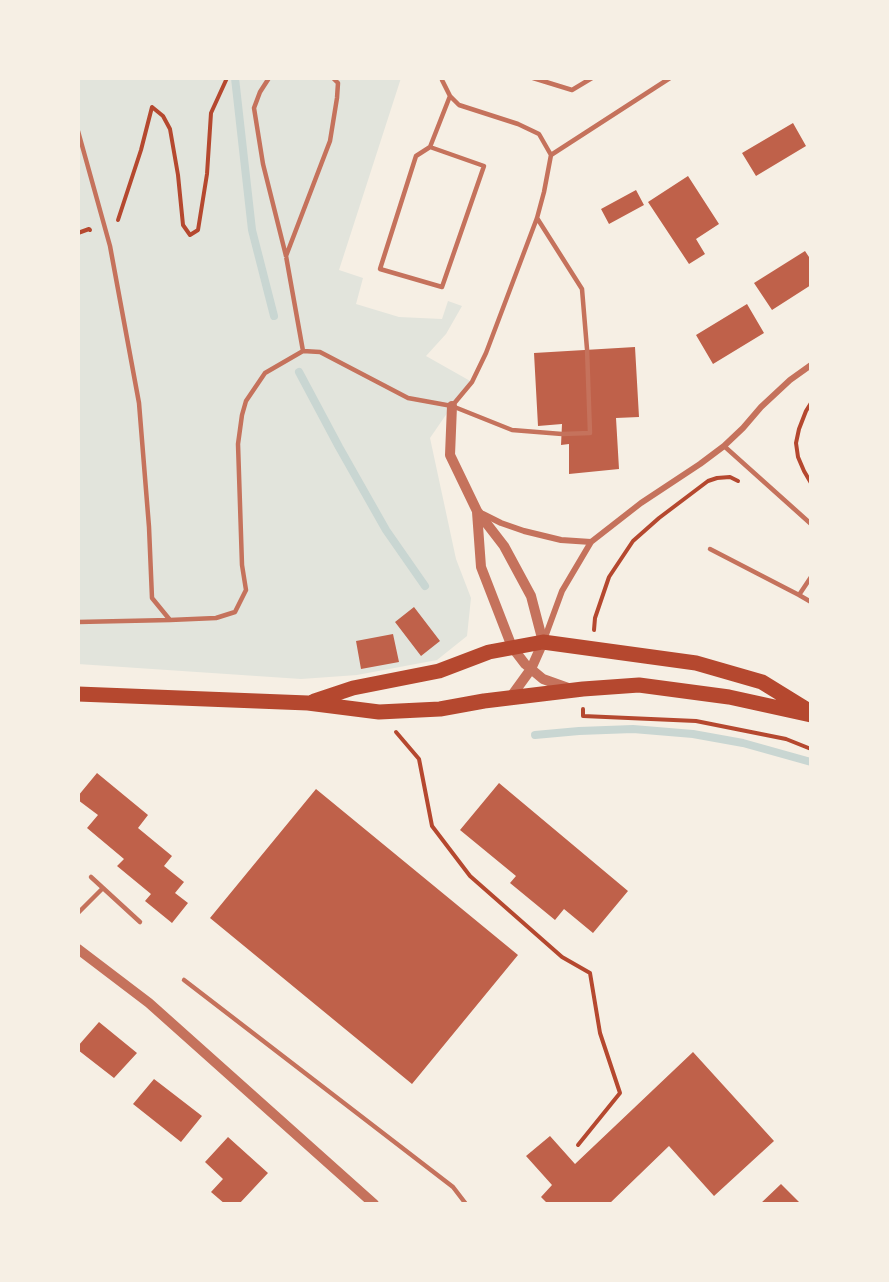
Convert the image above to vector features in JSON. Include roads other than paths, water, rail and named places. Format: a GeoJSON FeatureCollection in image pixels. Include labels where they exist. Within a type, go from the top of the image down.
{"type":"FeatureCollection","features":[{"type":"Feature","properties":{"kind":"main road"},"geometry":{"type":"LineString","coordinates":[[308,703],[353,688],[440,671],[489,652],[543,642],[696,663],[762,682],[811,714]]}},
{"type":"Feature","properties":{"kind":"main road"},"geometry":{"type":"LineString","coordinates":[[78,694],[308,703],[379,712],[440,709],[579,689],[639,685],[729,697],[811,714]]}},
{"type":"Feature","properties":{"kind":"street"},"geometry":{"type":"LineString","coordinates":[[510,698],[531,669],[562,591],[591,542],[641,503],[724,446],[768,400],[811,365]]}},
{"type":"Feature","properties":{"kind":"street"},"geometry":{"type":"LineString","coordinates":[[452,406],[450,455],[477,511],[504,546],[531,596],[543,642]]}},
{"type":"Feature","properties":{"kind":"street"},"geometry":{"type":"LineString","coordinates":[[477,511],[524,531],[561,540],[591,542]]}},
{"type":"Feature","properties":{"kind":"street"},"geometry":{"type":"LineString","coordinates":[[477,511],[481,567],[512,647],[525,664],[543,679],[579,689]]}},
{"type":"Feature","properties":{"kind":"street"},"geometry":{"type":"LineString","coordinates":[[78,949],[149,1003],[375,1204]]}},
{"type":"Feature","properties":{"kind":"lane"},"geometry":{"type":"LineString","coordinates":[[269,78],[254,108],[263,164],[286,256],[303,351]]}},
{"type":"Feature","properties":{"kind":"lane"},"geometry":{"type":"LineString","coordinates":[[286,256],[330,141],[338,98],[338,83],[333,78]]}},
{"type":"Feature","properties":{"kind":"lane"},"geometry":{"type":"LineString","coordinates":[[338,83],[344,78]]}},
{"type":"Feature","properties":{"kind":"lane"},"geometry":{"type":"LineString","coordinates":[[443,78],[450,96],[459,105],[518,124],[539,134],[551,155],[537,218],[486,353],[472,381],[452,406]]}},
{"type":"Feature","properties":{"kind":"lane"},"geometry":{"type":"LineString","coordinates":[[532,78],[572,90],[592,78]]}},
{"type":"Feature","properties":{"kind":"lane"},"geometry":{"type":"LineString","coordinates":[[551,155],[670,78]]}},
{"type":"Feature","properties":{"kind":"lane"},"geometry":{"type":"LineString","coordinates":[[430,147],[484,166],[442,287],[380,269],[416,156],[430,147],[450,96]]}},
{"type":"Feature","properties":{"kind":"lane"},"geometry":{"type":"LineString","coordinates":[[78,131],[110,246],[139,403],[152,598],[170,620]]}},
{"type":"Feature","properties":{"kind":"lane"},"geometry":{"type":"LineString","coordinates":[[78,621],[216,618],[235,612],[246,590],[242,565],[237,444],[242,415],[246,401],[266,373],[303,351],[320,352],[408,398],[452,406],[512,429],[562,434],[590,433],[582,288],[537,218]]}},
{"type":"Feature","properties":{"kind":"lane"},"geometry":{"type":"LineString","coordinates":[[724,446],[811,524]]}},
{"type":"Feature","properties":{"kind":"lane"},"geometry":{"type":"LineString","coordinates":[[710,549],[811,602]]}},
{"type":"Feature","properties":{"kind":"lane"},"geometry":{"type":"LineString","coordinates":[[799,595],[811,578]]}},
{"type":"Feature","properties":{"kind":"lane"},"geometry":{"type":"LineString","coordinates":[[91,877],[140,922]]}},
{"type":"Feature","properties":{"kind":"lane"},"geometry":{"type":"LineString","coordinates":[[78,914],[103,888]]}},
{"type":"Feature","properties":{"kind":"lane"},"geometry":{"type":"LineString","coordinates":[[184,980],[453,1187],[466,1204]]}},
{"type":"Feature","properties":{"kind":"waterway"},"geometry":{"type":"LineString","coordinates":[[235,78],[252,230],[274,316]]}},
{"type":"Feature","properties":{"kind":"waterway"},"geometry":{"type":"LineString","coordinates":[[299,372],[386,530],[425,586]]}},
{"type":"Feature","properties":{"kind":"waterway"},"geometry":{"type":"LineString","coordinates":[[535,735],[633,729],[693,734],[743,743],[811,762]]}}]}
